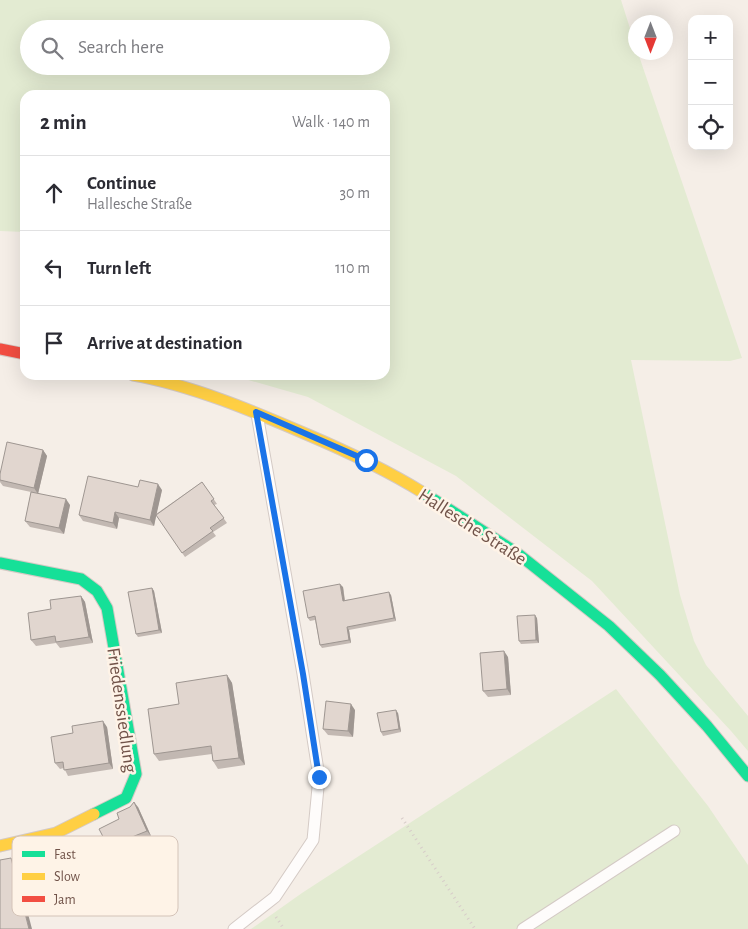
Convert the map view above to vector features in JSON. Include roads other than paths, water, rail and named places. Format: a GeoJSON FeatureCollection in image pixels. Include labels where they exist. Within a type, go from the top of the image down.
{"type":"FeatureCollection","features":[{"type":"Feature","properties":{"kind":"street"},"geometry":{"type":"LineString","coordinates":[[0,349],[20,353]]}},
{"type":"Feature","properties":{"kind":"street","name":"Hallesche Straße"},"geometry":{"type":"LineString","coordinates":[[158,380],[256,412],[366,460],[417,488],[516,553],[609,626],[660,675],[707,726],[748,776]]}},
{"type":"Feature","properties":{"kind":"street","name":"Friedenssiedlung"},"geometry":{"type":"LineString","coordinates":[[0,563],[81,579],[97,591],[107,608],[136,774],[126,798],[56,833],[43,836]]}},
{"type":"Feature","properties":{"kind":"lane"},"geometry":{"type":"LineString","coordinates":[[234,929],[275,897],[313,840],[319,777],[303,674],[256,412]]}},
{"type":"Feature","properties":{"kind":"lane"},"geometry":{"type":"LineString","coordinates":[[524,929],[674,831]]}}]}
